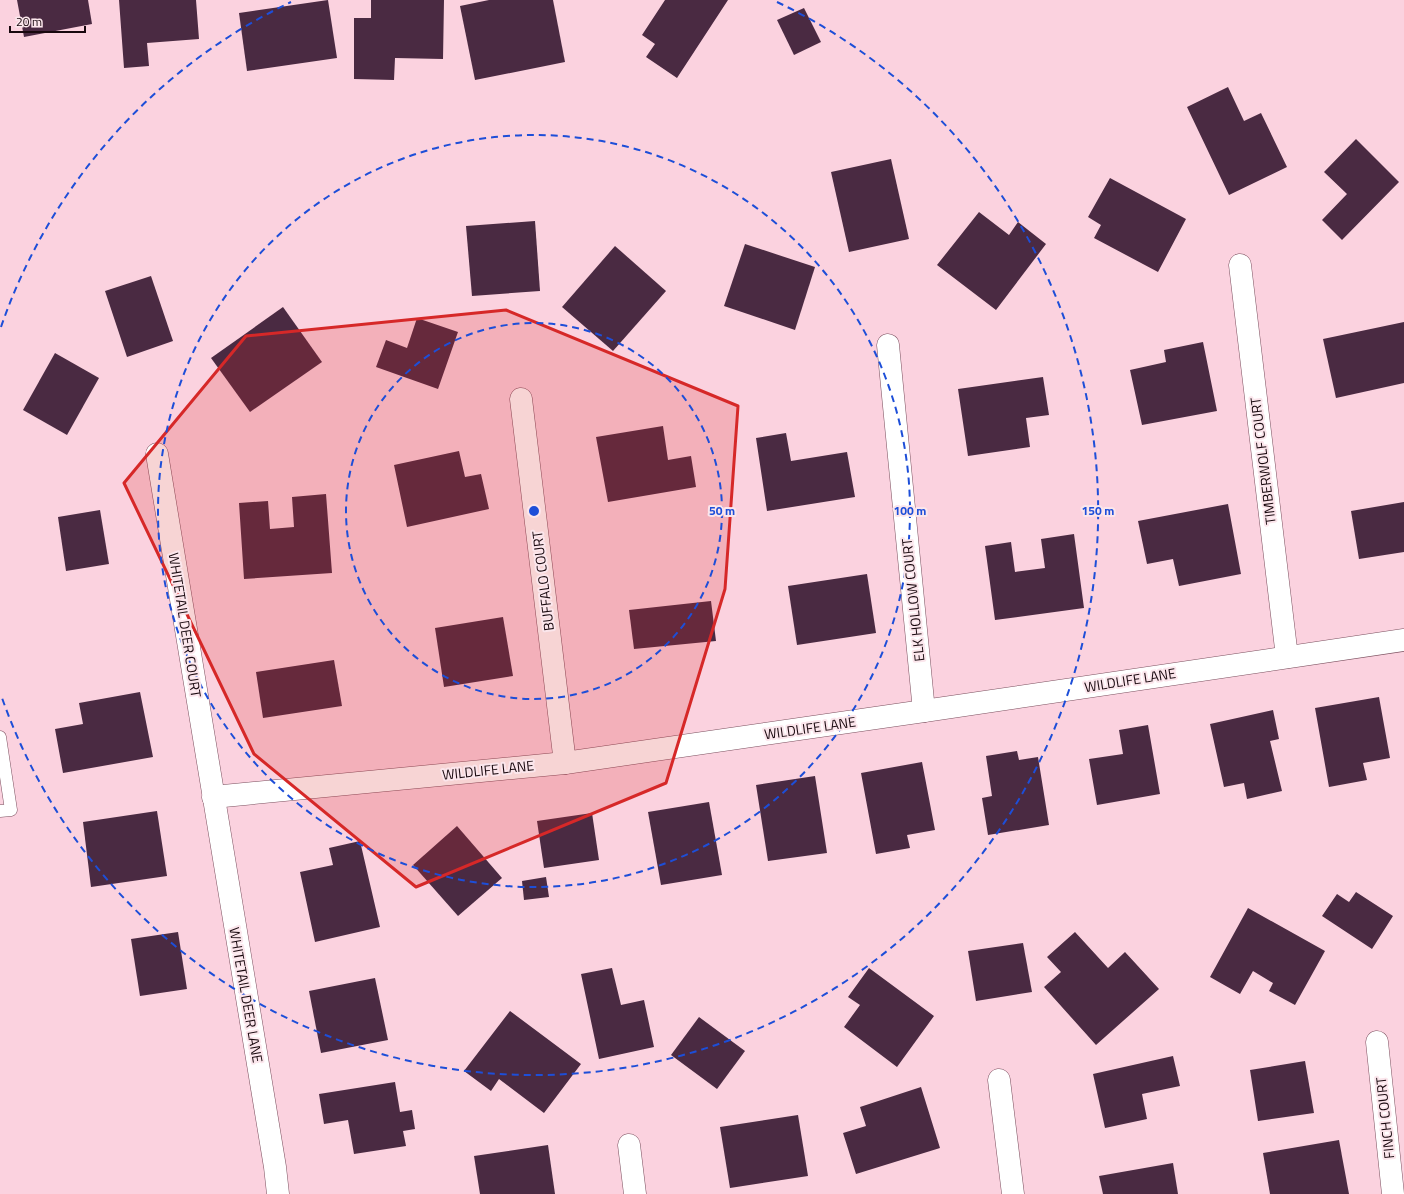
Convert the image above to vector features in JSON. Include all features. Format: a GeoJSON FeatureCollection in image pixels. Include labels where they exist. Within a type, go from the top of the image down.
{"type":"FeatureCollection","features":[{"type":"Feature","properties":{"kind":"street","name":"TIMBERWOLF COURT"},"geometry":{"type":"LineString","coordinates":[[1240,265],[1287,657]]}},
{"type":"Feature","properties":{"kind":"street","name":"ELK HOLLOW COURT"},"geometry":{"type":"LineString","coordinates":[[888,345],[924,711]]}},
{"type":"Feature","properties":{"kind":"street","name":"BUFFALO COURT"},"geometry":{"type":"LineString","coordinates":[[521,399],[565,763]]}},
{"type":"Feature","properties":{"kind":"street","name":"WHITETAIL DEER COURT"},"geometry":{"type":"LineString","coordinates":[[157,454],[213,797]]}},
{"type":"Feature","properties":{"kind":"street","name":"WILDLIFE LANE"},"geometry":{"type":"LineString","coordinates":[[213,797],[565,763],[1404,640]]}},
{"type":"Feature","properties":{"kind":"street","name":"WHITETAIL DEER LANE"},"geometry":{"type":"LineString","coordinates":[[213,797],[275,1167],[278,1194]]}},
{"type":"Feature","properties":{"kind":"street","name":"FINCH COURT"},"geometry":{"type":"LineString","coordinates":[[1377,1042],[1393,1194]]}},
{"type":"Feature","properties":{"kind":"street"},"geometry":{"type":"LineString","coordinates":[[1000,1080],[1013,1194]]}},
{"type":"Feature","properties":{"kind":"street"},"geometry":{"type":"LineString","coordinates":[[629,1145],[635,1194]]}},
{"type":"Feature","properties":{"kind":"lane"},"geometry":{"type":"LineString","coordinates":[[0,737],[10,810],[0,811]]}},
{"type":"Feature","properties":{"kind":"highlighted area"},"geometry":{"type":"Polygon","coordinates":[[[506,310],[738,406],[725,589],[666,783],[416,887],[254,754],[124,483],[246,336],[506,310]]]}},
{"type":"Feature","properties":{"kind":"building"},"geometry":{"type":"Polygon","coordinates":[[[17,0],[88,0],[92,24],[24,37],[17,0]]]}},
{"type":"Feature","properties":{"kind":"building"},"geometry":{"type":"Polygon","coordinates":[[[119,0],[196,0],[199,39],[147,43],[149,66],[124,68],[119,0]]]}},
{"type":"Feature","properties":{"kind":"building"},"geometry":{"type":"Polygon","coordinates":[[[328,0],[337,58],[247,71],[239,13],[328,0]]]}},
{"type":"Feature","properties":{"kind":"building"},"geometry":{"type":"Polygon","coordinates":[[[371,0],[444,0],[443,59],[395,58],[394,80],[354,79],[354,18],[371,18],[371,0]]]}},
{"type":"Feature","properties":{"kind":"building"},"geometry":{"type":"Polygon","coordinates":[[[489,0],[553,0],[565,62],[475,80],[460,6],[489,0]]]}},
{"type":"Feature","properties":{"kind":"building"},"geometry":{"type":"Polygon","coordinates":[[[665,0],[728,0],[677,78],[646,57],[655,44],[642,35],[665,0]]]}},
{"type":"Feature","properties":{"kind":"building"},"geometry":{"type":"Polygon","coordinates":[[[804,8],[821,42],[794,55],[777,20],[804,8]]]}},
{"type":"Feature","properties":{"kind":"building"},"geometry":{"type":"Polygon","coordinates":[[[1228,87],[1244,121],[1261,113],[1287,167],[1229,195],[1187,107],[1228,87]]]}},
{"type":"Feature","properties":{"kind":"building"},"geometry":{"type":"Polygon","coordinates":[[[1356,139],[1399,182],[1342,240],[1322,220],[1347,194],[1324,172],[1356,139]]]}},
{"type":"Feature","properties":{"kind":"building"},"geometry":{"type":"Polygon","coordinates":[[[891,159],[909,239],[849,252],[831,172],[891,159]]]}},
{"type":"Feature","properties":{"kind":"building"},"geometry":{"type":"Polygon","coordinates":[[[1110,178],[1186,219],[1158,272],[1094,238],[1101,225],[1088,217],[1110,178]]]}},
{"type":"Feature","properties":{"kind":"building"},"geometry":{"type":"Polygon","coordinates":[[[979,212],[1009,235],[1018,222],[1046,244],[996,310],[937,265],[979,212]]]}},
{"type":"Feature","properties":{"kind":"building"},"geometry":{"type":"Polygon","coordinates":[[[535,221],[540,291],[472,296],[466,226],[535,221]]]}},
{"type":"Feature","properties":{"kind":"building"},"geometry":{"type":"Polygon","coordinates":[[[745,244],[815,267],[795,330],[724,306],[745,244]]]}},
{"type":"Feature","properties":{"kind":"building"},"geometry":{"type":"Polygon","coordinates":[[[615,246],[666,291],[613,351],[562,307],[615,246]]]}},
{"type":"Feature","properties":{"kind":"building"},"geometry":{"type":"Polygon","coordinates":[[[151,276],[173,341],[127,357],[105,291],[151,276]]]}},
{"type":"Feature","properties":{"kind":"building"},"geometry":{"type":"Polygon","coordinates":[[[283,307],[322,362],[250,412],[211,358],[283,307]]]}},
{"type":"Feature","properties":{"kind":"building"},"geometry":{"type":"Polygon","coordinates":[[[417,318],[458,332],[438,389],[376,367],[386,340],[407,348],[417,318]]]}},
{"type":"Feature","properties":{"kind":"building"},"geometry":{"type":"Polygon","coordinates":[[[1404,322],[1404,383],[1336,398],[1323,339],[1404,322]]]}},
{"type":"Feature","properties":{"kind":"building"},"geometry":{"type":"Polygon","coordinates":[[[1203,342],[1217,411],[1142,425],[1130,370],[1166,362],[1164,350],[1203,342]]]}},
{"type":"Feature","properties":{"kind":"building"},"geometry":{"type":"Polygon","coordinates":[[[55,353],[99,378],[67,435],[23,410],[55,353]]]}},
{"type":"Feature","properties":{"kind":"building"},"geometry":{"type":"Polygon","coordinates":[[[1043,377],[1049,415],[1026,418],[1030,447],[968,456],[958,389],[1043,377]]]}},
{"type":"Feature","properties":{"kind":"building"},"geometry":{"type":"Polygon","coordinates":[[[663,426],[668,460],[691,456],[696,487],[608,502],[596,437],[663,426]]]}},
{"type":"Feature","properties":{"kind":"building"},"geometry":{"type":"Polygon","coordinates":[[[786,433],[791,461],[847,452],[855,497],[767,511],[756,438],[786,433]]]}},
{"type":"Feature","properties":{"kind":"building"},"geometry":{"type":"Polygon","coordinates":[[[459,451],[465,477],[481,474],[489,509],[407,527],[394,465],[459,451]]]}},
{"type":"Feature","properties":{"kind":"building"},"geometry":{"type":"Polygon","coordinates":[[[326,494],[332,573],[244,579],[239,503],[268,501],[270,529],[294,527],[292,497],[326,494]]]}},
{"type":"Feature","properties":{"kind":"building"},"geometry":{"type":"Polygon","coordinates":[[[1404,502],[1404,552],[1359,559],[1351,511],[1404,502]]]}},
{"type":"Feature","properties":{"kind":"building"},"geometry":{"type":"Polygon","coordinates":[[[1228,504],[1241,574],[1179,586],[1173,559],[1147,564],[1138,521],[1228,504]]]}},
{"type":"Feature","properties":{"kind":"building"},"geometry":{"type":"Polygon","coordinates":[[[100,510],[109,564],[66,571],[58,517],[100,510]]]}},
{"type":"Feature","properties":{"kind":"building"},"geometry":{"type":"Polygon","coordinates":[[[1074,534],[1084,608],[995,620],[985,546],[1011,542],[1015,572],[1045,568],[1041,539],[1074,534]]]}},
{"type":"Feature","properties":{"kind":"building"},"geometry":{"type":"Polygon","coordinates":[[[867,574],[876,633],[797,645],[788,586],[867,574]]]}},
{"type":"Feature","properties":{"kind":"building"},"geometry":{"type":"Polygon","coordinates":[[[711,601],[716,641],[634,649],[629,610],[711,601]]]}},
{"type":"Feature","properties":{"kind":"building"},"geometry":{"type":"Polygon","coordinates":[[[503,617],[513,676],[444,687],[435,628],[503,617]]]}},
{"type":"Feature","properties":{"kind":"building"},"geometry":{"type":"Polygon","coordinates":[[[334,660],[342,706],[263,718],[256,672],[334,660]]]}},
{"type":"Feature","properties":{"kind":"building"},"geometry":{"type":"Polygon","coordinates":[[[140,692],[153,757],[63,773],[55,729],[83,724],[79,703],[140,692]]]}},
{"type":"Feature","properties":{"kind":"building"},"geometry":{"type":"Polygon","coordinates":[[[1379,697],[1390,758],[1363,763],[1367,780],[1329,787],[1315,708],[1379,697]]]}},
{"type":"Feature","properties":{"kind":"building"},"geometry":{"type":"Polygon","coordinates":[[[1273,710],[1279,739],[1270,741],[1282,791],[1247,799],[1244,783],[1224,787],[1210,724],[1273,710]]]}},
{"type":"Feature","properties":{"kind":"building"},"geometry":{"type":"Polygon","coordinates":[[[1148,725],[1160,794],[1097,805],[1089,759],[1123,754],[1119,730],[1148,725]]]}},
{"type":"Feature","properties":{"kind":"building"},"geometry":{"type":"Polygon","coordinates":[[[1017,751],[1019,760],[1038,757],[1049,825],[988,835],[982,798],[992,796],[986,756],[1017,751]]]}},
{"type":"Feature","properties":{"kind":"building"},"geometry":{"type":"Polygon","coordinates":[[[922,762],[935,830],[907,835],[910,848],[876,854],[861,773],[922,762]]]}},
{"type":"Feature","properties":{"kind":"building"},"geometry":{"type":"Polygon","coordinates":[[[815,776],[827,853],[768,861],[756,785],[815,776]]]}},
{"type":"Feature","properties":{"kind":"building"},"geometry":{"type":"Polygon","coordinates":[[[709,802],[722,875],[661,885],[648,812],[709,802]]]}},
{"type":"Feature","properties":{"kind":"building"},"geometry":{"type":"Polygon","coordinates":[[[157,811],[167,876],[91,887],[83,822],[157,811]]]}},
{"type":"Feature","properties":{"kind":"building"},"geometry":{"type":"Polygon","coordinates":[[[592,813],[599,860],[544,868],[537,821],[592,813]]]}},
{"type":"Feature","properties":{"kind":"building"},"geometry":{"type":"Polygon","coordinates":[[[457,826],[502,878],[458,916],[413,865],[457,826]]]}},
{"type":"Feature","properties":{"kind":"building"},"geometry":{"type":"Polygon","coordinates":[[[360,841],[380,927],[315,942],[300,872],[333,865],[329,848],[360,841]]]}},
{"type":"Feature","properties":{"kind":"building"},"geometry":{"type":"Polygon","coordinates":[[[546,877],[549,897],[524,900],[522,881],[546,877]]]}},
{"type":"Feature","properties":{"kind":"building"},"geometry":{"type":"Polygon","coordinates":[[[1356,892],[1393,916],[1372,949],[1322,916],[1337,894],[1349,902],[1356,892]]]}},
{"type":"Feature","properties":{"kind":"building"},"geometry":{"type":"Polygon","coordinates":[[[1248,908],[1325,951],[1295,1005],[1269,991],[1273,983],[1253,971],[1240,994],[1210,977],[1248,908]]]}},
{"type":"Feature","properties":{"kind":"building"},"geometry":{"type":"Polygon","coordinates":[[[178,932],[187,989],[140,996],[131,939],[178,932]]]}},
{"type":"Feature","properties":{"kind":"building"},"geometry":{"type":"Polygon","coordinates":[[[1075,932],[1108,968],[1125,952],[1159,989],[1096,1045],[1044,987],[1061,972],[1047,957],[1075,932]]]}},
{"type":"Feature","properties":{"kind":"building"},"geometry":{"type":"Polygon","coordinates":[[[1023,943],[1032,992],[976,1001],[968,951],[1023,943]]]}},
{"type":"Feature","properties":{"kind":"building"},"geometry":{"type":"Polygon","coordinates":[[[612,968],[621,1005],[644,1000],[654,1047],[599,1059],[581,974],[612,968]]]}},
{"type":"Feature","properties":{"kind":"building"},"geometry":{"type":"Polygon","coordinates":[[[869,968],[934,1016],[897,1067],[844,1027],[860,1005],[848,997],[869,968]]]}},
{"type":"Feature","properties":{"kind":"building"},"geometry":{"type":"Polygon","coordinates":[[[375,978],[388,1040],[321,1053],[309,991],[375,978]]]}},
{"type":"Feature","properties":{"kind":"building"},"geometry":{"type":"Polygon","coordinates":[[[510,1011],[581,1064],[544,1113],[499,1079],[491,1091],[464,1071],[510,1011]]]}},
{"type":"Feature","properties":{"kind":"building"},"geometry":{"type":"Polygon","coordinates":[[[699,1017],[745,1051],[717,1089],[671,1055],[699,1017]]]}},
{"type":"Feature","properties":{"kind":"building"},"geometry":{"type":"Polygon","coordinates":[[[1173,1056],[1180,1086],[1142,1094],[1147,1119],[1105,1128],[1093,1074],[1173,1056]]]}},
{"type":"Feature","properties":{"kind":"building"},"geometry":{"type":"Polygon","coordinates":[[[1305,1061],[1314,1113],[1258,1121],[1250,1070],[1305,1061]]]}},
{"type":"Feature","properties":{"kind":"building"},"geometry":{"type":"Polygon","coordinates":[[[395,1082],[400,1112],[412,1110],[415,1129],[403,1131],[406,1146],[354,1154],[348,1120],[324,1124],[319,1094],[395,1082]]]}},
{"type":"Feature","properties":{"kind":"building"},"geometry":{"type":"Polygon","coordinates":[[[921,1087],[940,1148],[856,1174],[843,1133],[866,1126],[860,1107],[921,1087]]]}},
{"type":"Feature","properties":{"kind":"building"},"geometry":{"type":"Polygon","coordinates":[[[798,1115],[808,1176],[730,1188],[720,1127],[798,1115]]]}},
{"type":"Feature","properties":{"kind":"building"},"geometry":{"type":"Polygon","coordinates":[[[1339,1140],[1349,1194],[1270,1194],[1263,1153],[1339,1140]]]}},
{"type":"Feature","properties":{"kind":"building"},"geometry":{"type":"Polygon","coordinates":[[[548,1145],[555,1194],[480,1194],[474,1156],[548,1145]]]}},
{"type":"Feature","properties":{"kind":"building"},"geometry":{"type":"Polygon","coordinates":[[[1173,1163],[1178,1194],[1103,1194],[1099,1176],[1173,1163]]]}}]}
